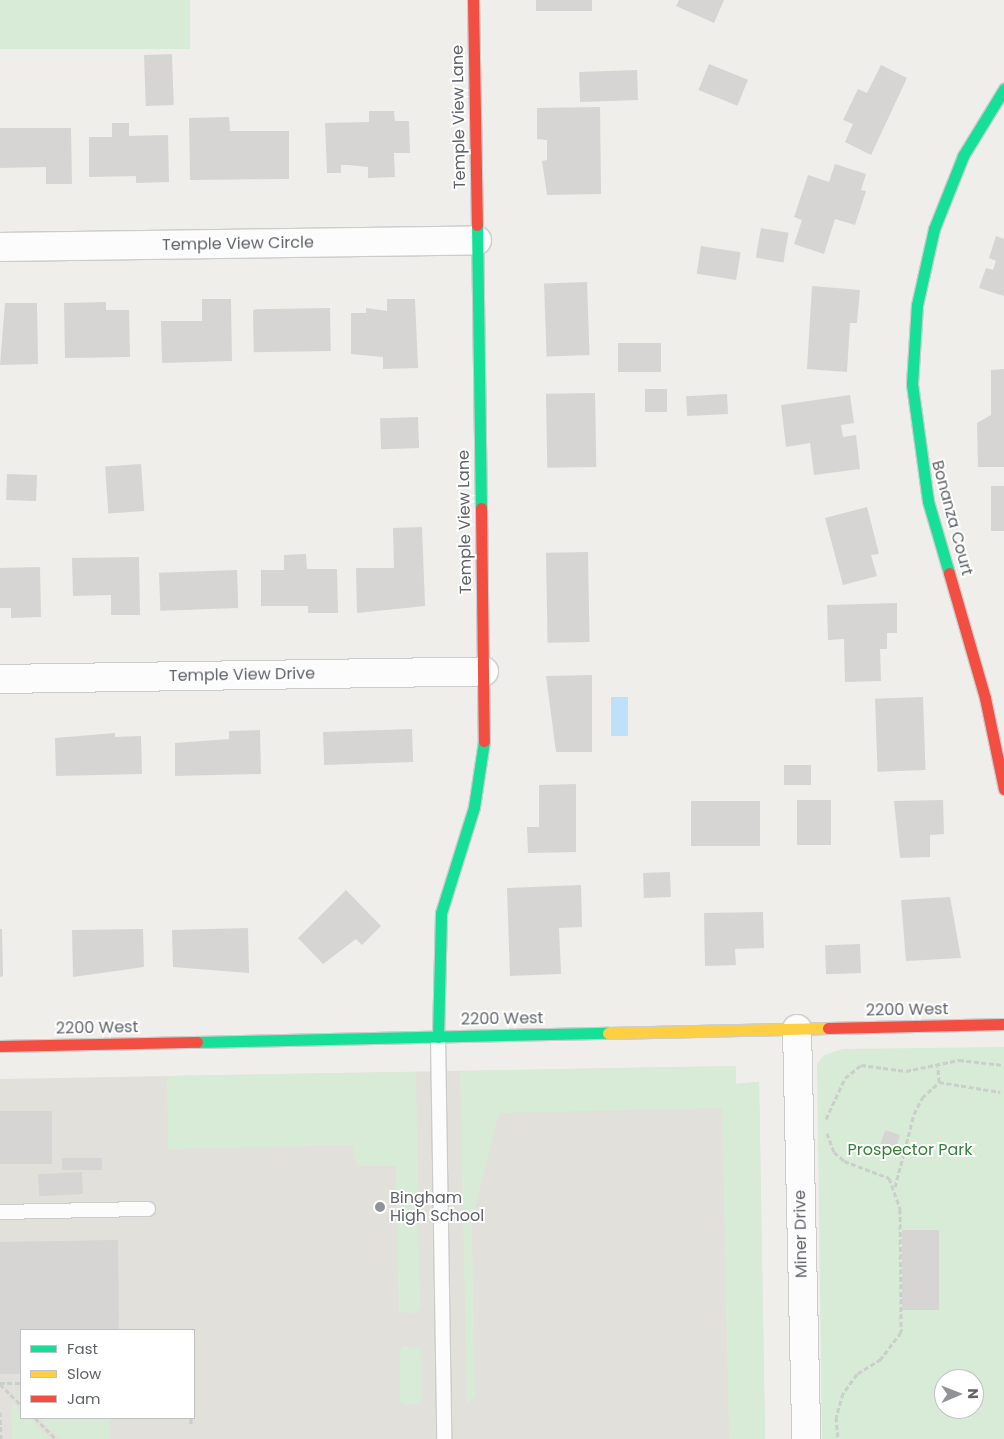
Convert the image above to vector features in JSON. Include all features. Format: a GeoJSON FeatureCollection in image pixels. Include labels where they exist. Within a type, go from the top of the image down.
{"type":"FeatureCollection","features":[{"type":"Feature","properties":{"kind":"street","name":"Temple View Lane"},"geometry":{"type":"LineString","coordinates":[[438,1037],[441,913],[483,769],[484,671],[473,0]]}},
{"type":"Feature","properties":{"kind":"street","name":"Bonanza Court"},"geometry":{"type":"LineString","coordinates":[[1004,89],[964,156],[934,229],[917,305],[912,384],[928,501],[985,698],[1004,789]]}},
{"type":"Feature","properties":{"kind":"street","name":"Temple View Circle"},"geometry":{"type":"LineString","coordinates":[[0,247],[477,240]]}},
{"type":"Feature","properties":{"kind":"street","name":"Temple View Drive"},"geometry":{"type":"LineString","coordinates":[[0,679],[484,671]]}},
{"type":"Feature","properties":{"kind":"street","name":"2200 West"},"geometry":{"type":"LineString","coordinates":[[0,1046],[1004,1024]]}},
{"type":"Feature","properties":{"kind":"street","name":"Miner Drive"},"geometry":{"type":"LineString","coordinates":[[797,1029],[806,1439]]}},
{"type":"Feature","properties":{"kind":"lane"},"geometry":{"type":"LineString","coordinates":[[438,1037],[444,1439]]}},
{"type":"Feature","properties":{"kind":"lane"},"geometry":{"type":"LineString","coordinates":[[0,1212],[148,1209]]}},
{"type":"Feature","properties":{"kind":"path"},"geometry":{"type":"LineString","coordinates":[[895,1187],[880,1172],[844,1161],[834,1152],[825,1124],[828,1110],[845,1078],[861,1066],[906,1071],[938,1066],[959,1060],[1004,1065]]}},
{"type":"Feature","properties":{"kind":"path"},"geometry":{"type":"LineString","coordinates":[[938,1066],[940,1082]]}},
{"type":"Feature","properties":{"kind":"path"},"geometry":{"type":"LineString","coordinates":[[940,1082],[1000,1092]]}},
{"type":"Feature","properties":{"kind":"path"},"geometry":{"type":"LineString","coordinates":[[838,1439],[836,1416],[843,1393],[858,1374],[881,1359],[901,1332],[900,1209],[895,1187],[914,1114],[922,1098],[940,1082]]}},
{"type":"Feature","properties":{"kind":"path"},"geometry":{"type":"LineString","coordinates":[[0,1384],[20,1383]]}},
{"type":"Feature","properties":{"kind":"path"},"geometry":{"type":"LineString","coordinates":[[0,1384],[20,1404]]}},
{"type":"Feature","properties":{"kind":"path"},"geometry":{"type":"LineString","coordinates":[[0,1412],[1,1439]]}},
{"type":"Feature","properties":{"kind":"path"},"geometry":{"type":"LineString","coordinates":[[35,1419],[56,1439]]}},
{"type":"Feature","properties":{"kind":"path"},"geometry":{"type":"LineString","coordinates":[[191,1419],[191,1425]]}},
{"type":"Feature","properties":{"kind":"shaded area","name":"Bingham High School"},"geometry":{"type":"Polygon","coordinates":[[[736,1066],[736,1084],[759,1082],[765,1439],[0,1439],[0,1079],[736,1066]]]}},
{"type":"Feature","properties":{"kind":"green space"},"geometry":{"type":"Polygon","coordinates":[[[0,0],[190,0],[190,49],[0,49],[0,0]]]}},
{"type":"Feature","properties":{"kind":"green space","name":"Prospector Park"},"geometry":{"type":"Polygon","coordinates":[[[1004,1047],[1004,1439],[822,1439],[817,1064],[824,1055],[843,1049],[1004,1047]]]}},
{"type":"Feature","properties":{"kind":"green space"},"geometry":{"type":"Polygon","coordinates":[[[736,1066],[736,1084],[759,1082],[765,1439],[729,1439],[722,1108],[499,1113],[472,1220],[475,1397],[467,1403],[460,1071],[736,1066]]]}},
{"type":"Feature","properties":{"kind":"green space"},"geometry":{"type":"Polygon","coordinates":[[[416,1072],[420,1309],[415,1313],[399,1312],[396,1166],[357,1166],[352,1145],[168,1149],[167,1076],[416,1072]]]}},
{"type":"Feature","properties":{"kind":"green space"},"geometry":{"type":"Polygon","coordinates":[[[404,1346],[421,1349],[422,1400],[418,1404],[404,1405],[400,1401],[400,1350],[404,1346]]]}},
{"type":"Feature","properties":{"kind":"green space"},"geometry":{"type":"Polygon","coordinates":[[[11,1405],[16,1405],[20,1419],[30,1419],[51,1439],[12,1439],[11,1405]]]}},
{"type":"Feature","properties":{"kind":"green space"},"geometry":{"type":"Polygon","coordinates":[[[39,1419],[110,1419],[110,1439],[60,1439],[39,1419]]]}},
{"type":"Feature","properties":{"kind":"water"},"geometry":{"type":"Polygon","coordinates":[[[611,697],[628,697],[628,736],[611,736],[611,697]]]}},
{"type":"Feature","properties":{"kind":"building"},"geometry":{"type":"Polygon","coordinates":[[[536,0],[592,0],[592,11],[536,11],[536,0]]]}},
{"type":"Feature","properties":{"kind":"building"},"geometry":{"type":"Polygon","coordinates":[[[679,0],[724,0],[714,23],[676,6],[679,0]]]}},
{"type":"Feature","properties":{"kind":"building"},"geometry":{"type":"Polygon","coordinates":[[[172,54],[174,105],[146,106],[144,55],[172,54]]]}},
{"type":"Feature","properties":{"kind":"building"},"geometry":{"type":"Polygon","coordinates":[[[709,64],[748,80],[737,106],[699,90],[709,64]]]}},
{"type":"Feature","properties":{"kind":"building"},"geometry":{"type":"Polygon","coordinates":[[[881,65],[907,78],[871,155],[845,142],[853,124],[843,120],[858,89],[867,93],[881,65]]]}},
{"type":"Feature","properties":{"kind":"building"},"geometry":{"type":"Polygon","coordinates":[[[637,70],[638,100],[580,102],[579,72],[637,70]]]}},
{"type":"Feature","properties":{"kind":"building"},"geometry":{"type":"Polygon","coordinates":[[[600,107],[601,194],[547,195],[542,161],[547,160],[547,140],[537,139],[537,108],[600,107]]]}},
{"type":"Feature","properties":{"kind":"building"},"geometry":{"type":"Polygon","coordinates":[[[369,111],[394,111],[395,121],[409,121],[410,153],[394,153],[395,177],[368,178],[368,167],[348,165],[341,165],[341,173],[327,173],[325,123],[369,122],[369,111]]]}},
{"type":"Feature","properties":{"kind":"building"},"geometry":{"type":"Polygon","coordinates":[[[229,117],[230,131],[289,131],[289,179],[190,180],[189,118],[229,117]]]}},
{"type":"Feature","properties":{"kind":"building"},"geometry":{"type":"Polygon","coordinates":[[[112,123],[129,123],[129,136],[168,135],[169,182],[136,183],[136,176],[89,177],[89,137],[112,137],[112,123]]]}},
{"type":"Feature","properties":{"kind":"building"},"geometry":{"type":"Polygon","coordinates":[[[0,128],[71,128],[72,184],[46,184],[46,167],[0,168],[0,128]]]}},
{"type":"Feature","properties":{"kind":"building"},"geometry":{"type":"Polygon","coordinates":[[[835,164],[866,174],[861,190],[866,191],[855,225],[835,219],[824,254],[794,244],[802,220],[794,217],[808,175],[829,182],[835,164]]]}},
{"type":"Feature","properties":{"kind":"building"},"geometry":{"type":"Polygon","coordinates":[[[761,228],[789,233],[783,262],[756,258],[761,228]]]}},
{"type":"Feature","properties":{"kind":"building"},"geometry":{"type":"Polygon","coordinates":[[[996,236],[1004,239],[1004,296],[979,288],[986,268],[993,270],[996,261],[989,258],[996,236]]]}},
{"type":"Feature","properties":{"kind":"building"},"geometry":{"type":"Polygon","coordinates":[[[701,246],[741,252],[736,280],[697,274],[701,246]]]}},
{"type":"Feature","properties":{"kind":"building"},"geometry":{"type":"Polygon","coordinates":[[[587,282],[590,355],[547,356],[544,284],[587,282]]]}},
{"type":"Feature","properties":{"kind":"building"},"geometry":{"type":"Polygon","coordinates":[[[812,286],[860,290],[857,323],[850,323],[847,372],[807,369],[812,286]]]}},
{"type":"Feature","properties":{"kind":"building"},"geometry":{"type":"Polygon","coordinates":[[[202,299],[231,299],[232,361],[162,363],[161,321],[202,321],[202,299]]]}},
{"type":"Feature","properties":{"kind":"building"},"geometry":{"type":"Polygon","coordinates":[[[387,299],[415,299],[418,368],[383,369],[383,357],[351,354],[351,313],[366,313],[366,308],[387,311],[387,299]]]}},
{"type":"Feature","properties":{"kind":"building"},"geometry":{"type":"Polygon","coordinates":[[[106,302],[106,310],[129,310],[130,357],[65,358],[64,303],[106,302]]]}},
{"type":"Feature","properties":{"kind":"building"},"geometry":{"type":"Polygon","coordinates":[[[5,303],[37,303],[38,364],[0,365],[5,303]]]}},
{"type":"Feature","properties":{"kind":"building"},"geometry":{"type":"Polygon","coordinates":[[[330,308],[331,351],[254,352],[253,309],[330,308]]]}},
{"type":"Feature","properties":{"kind":"building"},"geometry":{"type":"Polygon","coordinates":[[[618,343],[661,343],[661,372],[618,372],[618,343]]]}},
{"type":"Feature","properties":{"kind":"building"},"geometry":{"type":"Polygon","coordinates":[[[1004,369],[1004,467],[978,467],[977,423],[991,415],[991,370],[1004,369]]]}},
{"type":"Feature","properties":{"kind":"building"},"geometry":{"type":"Polygon","coordinates":[[[645,389],[667,389],[667,412],[645,412],[645,389]]]}},
{"type":"Feature","properties":{"kind":"building"},"geometry":{"type":"Polygon","coordinates":[[[595,393],[596,467],[547,468],[546,394],[595,393]]]}},
{"type":"Feature","properties":{"kind":"building"},"geometry":{"type":"Polygon","coordinates":[[[727,394],[728,414],[687,416],[686,396],[727,394]]]}},
{"type":"Feature","properties":{"kind":"building"},"geometry":{"type":"Polygon","coordinates":[[[850,395],[854,423],[841,425],[843,437],[856,435],[860,469],[814,475],[810,443],[786,447],[781,405],[850,395]]]}},
{"type":"Feature","properties":{"kind":"building"},"geometry":{"type":"Polygon","coordinates":[[[418,417],[419,448],[381,449],[380,418],[418,417]]]}},
{"type":"Feature","properties":{"kind":"building"},"geometry":{"type":"Polygon","coordinates":[[[141,464],[144,511],[108,513],[105,467],[141,464]]]}},
{"type":"Feature","properties":{"kind":"building"},"geometry":{"type":"Polygon","coordinates":[[[7,474],[37,475],[36,501],[6,500],[7,474]]]}},
{"type":"Feature","properties":{"kind":"building"},"geometry":{"type":"Polygon","coordinates":[[[991,486],[1004,486],[1004,531],[991,531],[991,486]]]}},
{"type":"Feature","properties":{"kind":"building"},"geometry":{"type":"Polygon","coordinates":[[[867,507],[879,554],[871,555],[877,576],[843,585],[825,518],[867,507]]]}},
{"type":"Feature","properties":{"kind":"building"},"geometry":{"type":"Polygon","coordinates":[[[422,527],[425,606],[357,613],[356,568],[394,568],[393,528],[422,527]]]}},
{"type":"Feature","properties":{"kind":"building"},"geometry":{"type":"Polygon","coordinates":[[[588,552],[590,642],[548,643],[546,553],[588,552]]]}},
{"type":"Feature","properties":{"kind":"building"},"geometry":{"type":"Polygon","coordinates":[[[306,554],[307,569],[337,569],[338,613],[308,613],[308,606],[261,606],[261,570],[284,570],[284,555],[306,554]]]}},
{"type":"Feature","properties":{"kind":"building"},"geometry":{"type":"Polygon","coordinates":[[[139,557],[140,615],[111,615],[111,595],[73,596],[72,558],[139,557]]]}},
{"type":"Feature","properties":{"kind":"building"},"geometry":{"type":"Polygon","coordinates":[[[40,567],[41,617],[11,618],[11,608],[0,608],[0,568],[40,567]]]}},
{"type":"Feature","properties":{"kind":"building"},"geometry":{"type":"Polygon","coordinates":[[[237,570],[238,608],[160,611],[159,573],[237,570]]]}},
{"type":"Feature","properties":{"kind":"building"},"geometry":{"type":"Polygon","coordinates":[[[897,603],[897,633],[887,633],[887,649],[880,649],[881,681],[845,682],[844,639],[828,640],[827,605],[897,603]]]}},
{"type":"Feature","properties":{"kind":"building"},"geometry":{"type":"Polygon","coordinates":[[[592,675],[592,752],[556,752],[546,676],[592,675]]]}},
{"type":"Feature","properties":{"kind":"building"},"geometry":{"type":"Polygon","coordinates":[[[923,697],[926,770],[878,772],[875,699],[923,697]]]}},
{"type":"Feature","properties":{"kind":"building"},"geometry":{"type":"Polygon","coordinates":[[[412,729],[413,762],[324,765],[323,732],[412,729]]]}},
{"type":"Feature","properties":{"kind":"building"},"geometry":{"type":"Polygon","coordinates":[[[260,730],[261,774],[175,776],[175,743],[229,739],[229,731],[260,730]]]}},
{"type":"Feature","properties":{"kind":"building"},"geometry":{"type":"Polygon","coordinates":[[[115,733],[115,737],[141,736],[142,774],[56,776],[55,738],[115,733]]]}},
{"type":"Feature","properties":{"kind":"building"},"geometry":{"type":"Polygon","coordinates":[[[784,765],[811,765],[811,785],[784,785],[784,765]]]}},
{"type":"Feature","properties":{"kind":"building"},"geometry":{"type":"Polygon","coordinates":[[[576,784],[576,852],[528,853],[527,827],[539,827],[539,785],[576,784]]]}},
{"type":"Feature","properties":{"kind":"building"},"geometry":{"type":"Polygon","coordinates":[[[797,800],[831,800],[831,845],[797,845],[797,800]]]}},
{"type":"Feature","properties":{"kind":"building"},"geometry":{"type":"Polygon","coordinates":[[[943,800],[944,834],[930,835],[930,857],[900,858],[894,801],[943,800]]]}},
{"type":"Feature","properties":{"kind":"building"},"geometry":{"type":"Polygon","coordinates":[[[691,801],[760,801],[760,846],[691,846],[691,801]]]}},
{"type":"Feature","properties":{"kind":"building"},"geometry":{"type":"Polygon","coordinates":[[[670,872],[671,897],[644,898],[643,873],[670,872]]]}},
{"type":"Feature","properties":{"kind":"building"},"geometry":{"type":"Polygon","coordinates":[[[581,885],[582,927],[559,928],[561,974],[510,976],[507,888],[581,885]]]}},
{"type":"Feature","properties":{"kind":"building"},"geometry":{"type":"Polygon","coordinates":[[[346,890],[381,926],[362,945],[356,939],[323,964],[298,938],[346,890]]]}},
{"type":"Feature","properties":{"kind":"building"},"geometry":{"type":"Polygon","coordinates":[[[950,897],[961,958],[906,961],[901,900],[950,897]]]}},
{"type":"Feature","properties":{"kind":"building"},"geometry":{"type":"Polygon","coordinates":[[[763,912],[764,948],[735,949],[736,965],[705,966],[704,913],[763,912]]]}},
{"type":"Feature","properties":{"kind":"building"},"geometry":{"type":"Polygon","coordinates":[[[248,928],[249,973],[173,967],[172,930],[248,928]]]}},
{"type":"Feature","properties":{"kind":"building"},"geometry":{"type":"Polygon","coordinates":[[[0,929],[2,929],[3,976],[0,977],[0,929]]]}},
{"type":"Feature","properties":{"kind":"building"},"geometry":{"type":"Polygon","coordinates":[[[143,929],[144,967],[73,977],[72,930],[143,929]]]}},
{"type":"Feature","properties":{"kind":"building"},"geometry":{"type":"Polygon","coordinates":[[[860,944],[861,973],[826,974],[825,945],[860,944]]]}},
{"type":"Feature","properties":{"kind":"building"},"geometry":{"type":"Polygon","coordinates":[[[0,1111],[52,1111],[52,1164],[0,1164],[0,1111]]]}},
{"type":"Feature","properties":{"kind":"building"},"geometry":{"type":"Polygon","coordinates":[[[885,1130],[900,1135],[895,1150],[880,1145],[885,1130]]]}},
{"type":"Feature","properties":{"kind":"building"},"geometry":{"type":"Polygon","coordinates":[[[62,1158],[102,1158],[102,1170],[62,1170],[62,1158]]]}},
{"type":"Feature","properties":{"kind":"building"},"geometry":{"type":"Polygon","coordinates":[[[82,1172],[83,1194],[39,1196],[38,1174],[82,1172]]]}},
{"type":"Feature","properties":{"kind":"building"},"geometry":{"type":"Polygon","coordinates":[[[902,1230],[939,1230],[939,1310],[902,1310],[902,1230]]]}},
{"type":"Feature","properties":{"kind":"building"},"geometry":{"type":"Polygon","coordinates":[[[118,1240],[119,1329],[20,1329],[20,1374],[0,1374],[0,1242],[118,1240]]]}},
{"type":"Feature","properties":{"kind":"traffic: fast"},"geometry":{"type":"LineString","coordinates":[[949,573],[928,501],[912,384],[917,305],[934,229],[963,156],[1004,89]]}},
{"type":"Feature","properties":{"kind":"traffic: fast"},"geometry":{"type":"LineString","coordinates":[[477,225],[481,508]]}},
{"type":"Feature","properties":{"kind":"traffic: fast"},"geometry":{"type":"LineString","coordinates":[[438,1037],[441,913],[474,807],[484,741]]}},
{"type":"Feature","properties":{"kind":"traffic: fast"},"geometry":{"type":"LineString","coordinates":[[197,1042],[608,1033]]}},
{"type":"Feature","properties":{"kind":"traffic: slow"},"geometry":{"type":"LineString","coordinates":[[608,1033],[828,1028]]}},
{"type":"Feature","properties":{"kind":"traffic: jam"},"geometry":{"type":"LineString","coordinates":[[473,0],[477,225]]}},
{"type":"Feature","properties":{"kind":"traffic: jam"},"geometry":{"type":"LineString","coordinates":[[481,508],[484,741]]}},
{"type":"Feature","properties":{"kind":"traffic: jam"},"geometry":{"type":"LineString","coordinates":[[949,573],[985,698],[1004,789]]}},
{"type":"Feature","properties":{"kind":"traffic: jam"},"geometry":{"type":"LineString","coordinates":[[828,1028],[1004,1024]]}},
{"type":"Feature","properties":{"kind":"traffic: jam"},"geometry":{"type":"LineString","coordinates":[[0,1046],[197,1042]]}},
{"type":"Feature","properties":{"kind":"place","name":"Bingham High School"},"geometry":{"type":"Point","coordinates":[380,1207]}}]}
